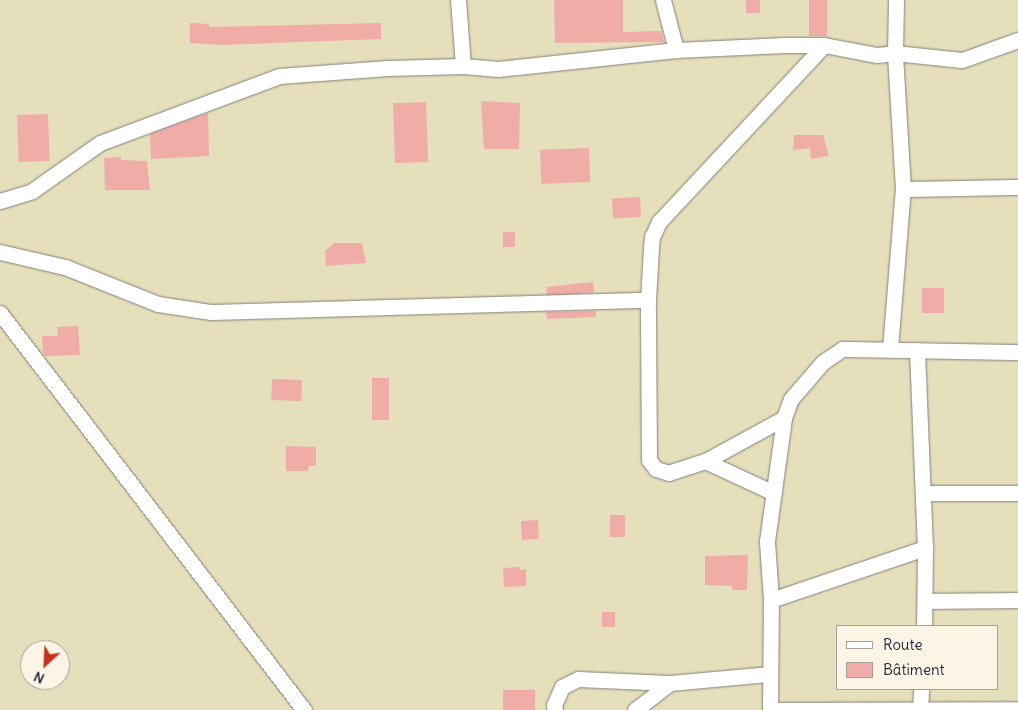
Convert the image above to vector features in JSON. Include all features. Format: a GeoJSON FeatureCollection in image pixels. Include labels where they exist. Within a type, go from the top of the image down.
{"type":"FeatureCollection","features":[{"type":"Feature","properties":{"kind":"street"},"geometry":{"type":"LineString","coordinates":[[458,0],[463,66]]}},
{"type":"Feature","properties":{"kind":"street"},"geometry":{"type":"LineString","coordinates":[[663,0],[676,50]]}},
{"type":"Feature","properties":{"kind":"street"},"geometry":{"type":"LineString","coordinates":[[890,350],[903,189],[895,53],[896,0]]}},
{"type":"Feature","properties":{"kind":"street"},"geometry":{"type":"LineString","coordinates":[[0,200],[32,191],[100,143],[280,76],[388,68],[463,66],[498,69],[676,50],[749,46],[824,45],[877,55],[895,53],[962,60],[1018,40]]}},
{"type":"Feature","properties":{"kind":"street"},"geometry":{"type":"LineString","coordinates":[[784,418],[705,462],[669,473],[656,469],[649,460],[648,300],[652,237],[659,222],[824,45]]}},
{"type":"Feature","properties":{"kind":"street"},"geometry":{"type":"LineString","coordinates":[[903,189],[1018,187]]}},
{"type":"Feature","properties":{"kind":"street"},"geometry":{"type":"LineString","coordinates":[[0,252],[65,267],[158,304],[211,312],[648,300]]}},
{"type":"Feature","properties":{"kind":"street"},"geometry":{"type":"LineString","coordinates":[[0,313],[304,710]]}},
{"type":"Feature","properties":{"kind":"street"},"geometry":{"type":"LineString","coordinates":[[770,710],[768,674],[771,600],[767,541],[784,418],[791,399],[822,362],[842,349],[1018,352]]}},
{"type":"Feature","properties":{"kind":"street"},"geometry":{"type":"LineString","coordinates":[[917,350],[925,548],[924,625]]}},
{"type":"Feature","properties":{"kind":"street"},"geometry":{"type":"LineString","coordinates":[[705,462],[774,493]]}},
{"type":"Feature","properties":{"kind":"street"},"geometry":{"type":"LineString","coordinates":[[923,493],[1018,493]]}},
{"type":"Feature","properties":{"kind":"street"},"geometry":{"type":"LineString","coordinates":[[771,600],[925,548]]}},
{"type":"Feature","properties":{"kind":"street"},"geometry":{"type":"LineString","coordinates":[[925,601],[1018,600]]}},
{"type":"Feature","properties":{"kind":"street"},"geometry":{"type":"LineString","coordinates":[[555,710],[554,704],[562,687],[578,679],[670,683],[768,674]]}},
{"type":"Feature","properties":{"kind":"street"},"geometry":{"type":"LineString","coordinates":[[635,710],[670,683]]}},
{"type":"Feature","properties":{"kind":"street"},"geometry":{"type":"LineString","coordinates":[[920,709],[921,690]]}},
{"type":"Feature","properties":{"kind":"street"},"geometry":{"type":"LineString","coordinates":[[777,710],[1018,710]]}},
{"type":"Feature","properties":{"kind":"building"},"geometry":{"type":"Polygon","coordinates":[[[554,0],[623,0],[623,32],[661,31],[664,42],[555,43],[554,0]]]}},
{"type":"Feature","properties":{"kind":"building"},"geometry":{"type":"Polygon","coordinates":[[[746,0],[760,0],[760,13],[746,13],[746,0]]]}},
{"type":"Feature","properties":{"kind":"building"},"geometry":{"type":"Polygon","coordinates":[[[809,0],[827,0],[827,36],[809,36],[809,0]]]}},
{"type":"Feature","properties":{"kind":"building"},"geometry":{"type":"Polygon","coordinates":[[[190,23],[209,24],[209,27],[381,23],[381,39],[223,45],[190,43],[190,23]]]}},
{"type":"Feature","properties":{"kind":"building"},"geometry":{"type":"Polygon","coordinates":[[[481,101],[520,103],[519,149],[484,149],[481,101]]]}},
{"type":"Feature","properties":{"kind":"building"},"geometry":{"type":"Polygon","coordinates":[[[426,102],[428,162],[395,163],[393,103],[426,102]]]}},
{"type":"Feature","properties":{"kind":"building"},"geometry":{"type":"Polygon","coordinates":[[[208,113],[209,156],[151,159],[150,134],[208,113]]]}},
{"type":"Feature","properties":{"kind":"building"},"geometry":{"type":"Polygon","coordinates":[[[48,114],[50,161],[19,162],[17,115],[48,114]]]}},
{"type":"Feature","properties":{"kind":"building"},"geometry":{"type":"Polygon","coordinates":[[[794,135],[823,135],[829,156],[811,159],[810,148],[793,150],[794,135]]]}},
{"type":"Feature","properties":{"kind":"building"},"geometry":{"type":"Polygon","coordinates":[[[589,148],[590,182],[541,184],[540,150],[589,148]]]}},
{"type":"Feature","properties":{"kind":"building"},"geometry":{"type":"Polygon","coordinates":[[[121,157],[121,160],[147,161],[150,190],[105,190],[104,158],[121,157]]]}},
{"type":"Feature","properties":{"kind":"building"},"geometry":{"type":"Polygon","coordinates":[[[640,197],[641,217],[613,218],[612,198],[640,197]]]}},
{"type":"Feature","properties":{"kind":"building"},"geometry":{"type":"Polygon","coordinates":[[[503,232],[515,232],[515,247],[503,247],[503,232]]]}},
{"type":"Feature","properties":{"kind":"building"},"geometry":{"type":"Polygon","coordinates":[[[334,243],[362,243],[366,263],[326,266],[325,251],[334,243]]]}},
{"type":"Feature","properties":{"kind":"building"},"geometry":{"type":"Polygon","coordinates":[[[593,282],[594,292],[547,297],[546,287],[593,282]]]}},
{"type":"Feature","properties":{"kind":"building"},"geometry":{"type":"Polygon","coordinates":[[[922,288],[944,288],[944,313],[922,313],[922,288]]]}},
{"type":"Feature","properties":{"kind":"building"},"geometry":{"type":"Polygon","coordinates":[[[596,311],[596,317],[547,319],[546,312],[596,311]]]}},
{"type":"Feature","properties":{"kind":"building"},"geometry":{"type":"Polygon","coordinates":[[[78,326],[80,355],[45,356],[43,353],[42,336],[58,336],[57,327],[78,326]]]}},
{"type":"Feature","properties":{"kind":"building"},"geometry":{"type":"Polygon","coordinates":[[[372,378],[389,378],[389,420],[372,420],[372,378]]]}},
{"type":"Feature","properties":{"kind":"building"},"geometry":{"type":"Polygon","coordinates":[[[272,379],[302,380],[301,401],[271,400],[272,379]]]}},
{"type":"Feature","properties":{"kind":"building"},"geometry":{"type":"Polygon","coordinates":[[[286,446],[316,447],[316,466],[309,466],[308,471],[286,471],[286,446]]]}},
{"type":"Feature","properties":{"kind":"building"},"geometry":{"type":"Polygon","coordinates":[[[610,515],[625,515],[625,537],[610,537],[610,515]]]}},
{"type":"Feature","properties":{"kind":"building"},"geometry":{"type":"Polygon","coordinates":[[[538,520],[539,539],[522,540],[521,521],[538,520]]]}},
{"type":"Feature","properties":{"kind":"building"},"geometry":{"type":"Polygon","coordinates":[[[748,555],[747,590],[732,590],[732,586],[705,585],[705,556],[748,555]]]}},
{"type":"Feature","properties":{"kind":"building"},"geometry":{"type":"Polygon","coordinates":[[[520,567],[520,570],[526,569],[526,586],[504,587],[503,568],[520,567]]]}},
{"type":"Feature","properties":{"kind":"building"},"geometry":{"type":"Polygon","coordinates":[[[602,612],[615,612],[615,627],[602,627],[602,612]]]}},
{"type":"Feature","properties":{"kind":"building"},"geometry":{"type":"Polygon","coordinates":[[[503,690],[535,690],[535,710],[503,710],[503,690]]]}}]}
